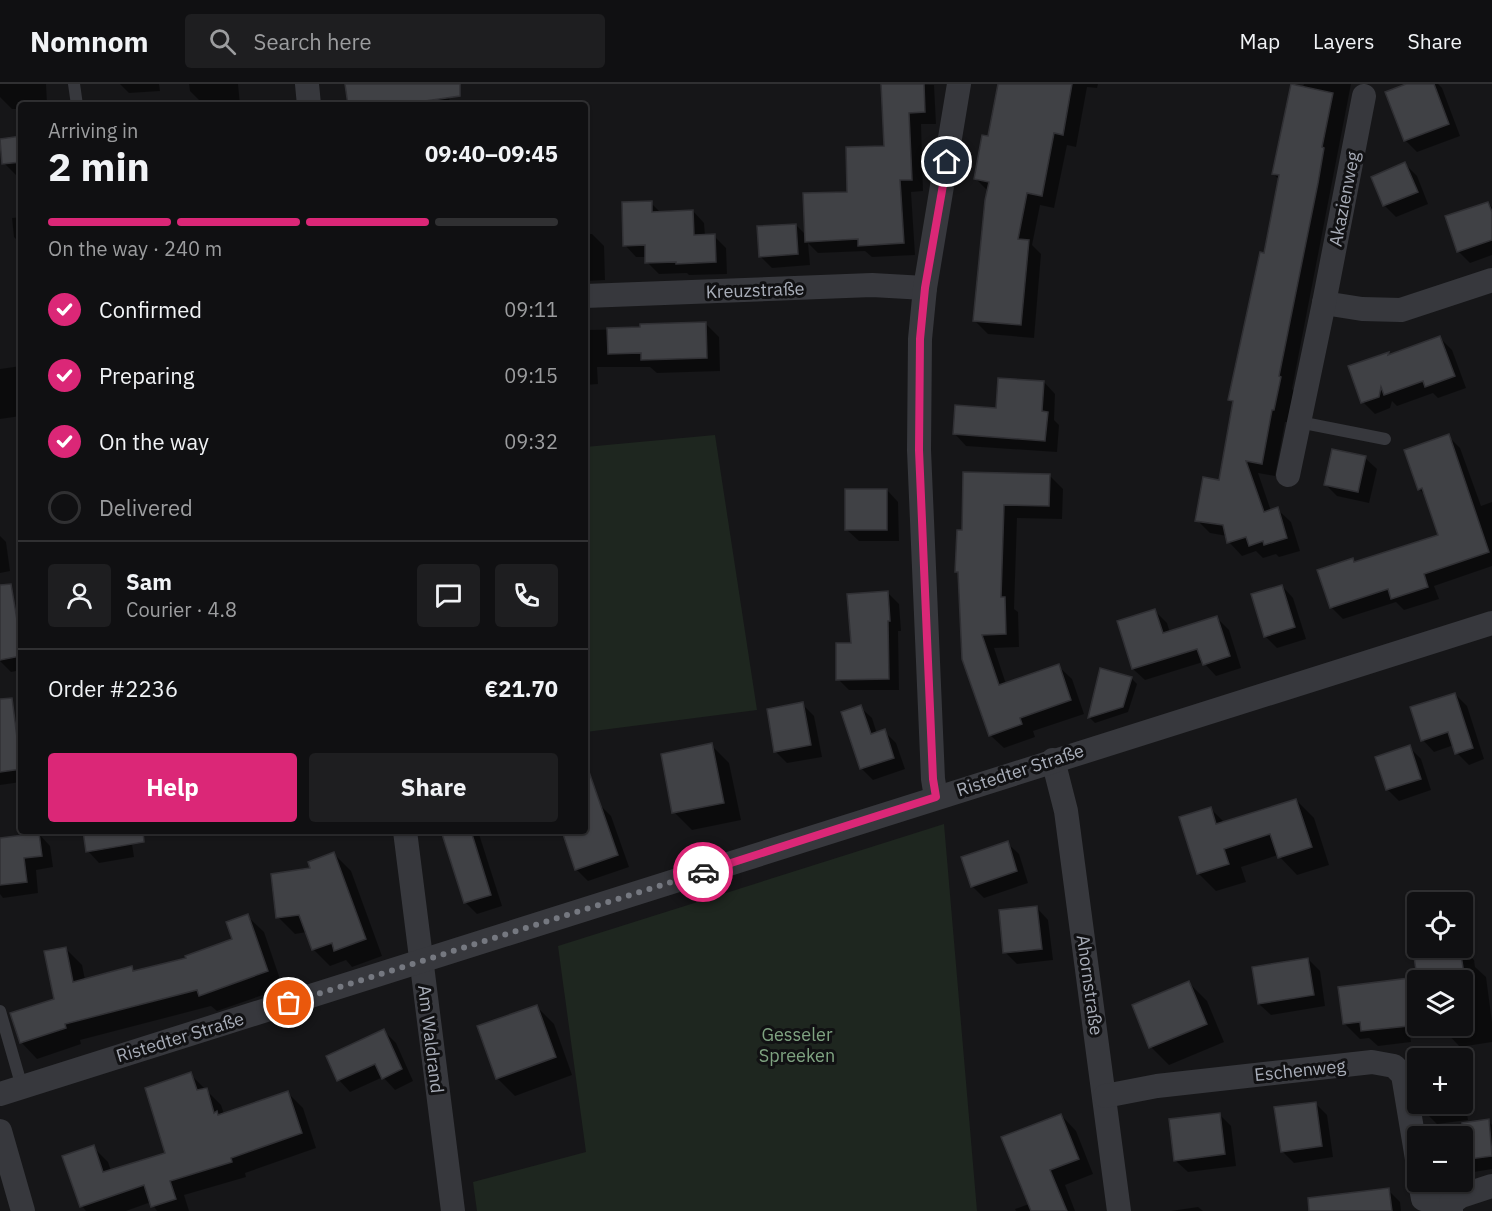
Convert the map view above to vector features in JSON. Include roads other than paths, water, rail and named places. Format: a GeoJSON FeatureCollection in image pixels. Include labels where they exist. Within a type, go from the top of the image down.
{"type":"FeatureCollection","features":[{"type":"Feature","properties":{"kind":"street"},"geometry":{"type":"LineString","coordinates":[[307,84],[309,102]]}},
{"type":"Feature","properties":{"kind":"street"},"geometry":{"type":"LineString","coordinates":[[936,797],[933,779],[919,450],[920,339],[925,288],[959,84]]}},
{"type":"Feature","properties":{"kind":"street","name":"Akazienweg"},"geometry":{"type":"LineString","coordinates":[[1288,475],[1364,96]]}},
{"type":"Feature","properties":{"kind":"street"},"geometry":{"type":"LineString","coordinates":[[1324,303],[1362,309],[1401,310],[1492,280]]}},
{"type":"Feature","properties":{"kind":"street","name":"Kreuzstraße"},"geometry":{"type":"LineString","coordinates":[[588,296],[872,285],[925,288]]}},
{"type":"Feature","properties":{"kind":"street","name":"Ristedter Straße"},"geometry":{"type":"LineString","coordinates":[[11,1090],[1492,623]]}},
{"type":"Feature","properties":{"kind":"street","name":"Ahornstraße"},"geometry":{"type":"LineString","coordinates":[[1053,760],[1066,811],[1119,1211]]}},
{"type":"Feature","properties":{"kind":"street","name":"Am Waldrand"},"geometry":{"type":"LineString","coordinates":[[405,834],[453,1211]]}},
{"type":"Feature","properties":{"kind":"street","name":"Eschenweg"},"geometry":{"type":"LineString","coordinates":[[1105,1096],[1156,1086],[1372,1062],[1394,1066],[1403,1076],[1411,1126]]}},
{"type":"Feature","properties":{"kind":"street"},"geometry":{"type":"LineString","coordinates":[[0,1131],[23,1211]]}},
{"type":"Feature","properties":{"kind":"street"},"geometry":{"type":"LineString","coordinates":[[1422,1192],[1423,1199],[1451,1207],[1461,1196],[1492,1186]]}},
{"type":"Feature","properties":{"kind":"lane"},"geometry":{"type":"LineString","coordinates":[[74,84],[77,102]]}},
{"type":"Feature","properties":{"kind":"lane"},"geometry":{"type":"LineString","coordinates":[[1299,422],[1385,439]]}},
{"type":"Feature","properties":{"kind":"lane"},"geometry":{"type":"LineString","coordinates":[[0,1011],[11,1090]]}},
{"type":"Feature","properties":{"kind":"park label","name":"Gesseler Spreeken"},"geometry":{"type":"Point","coordinates":[797,1044]}}]}
